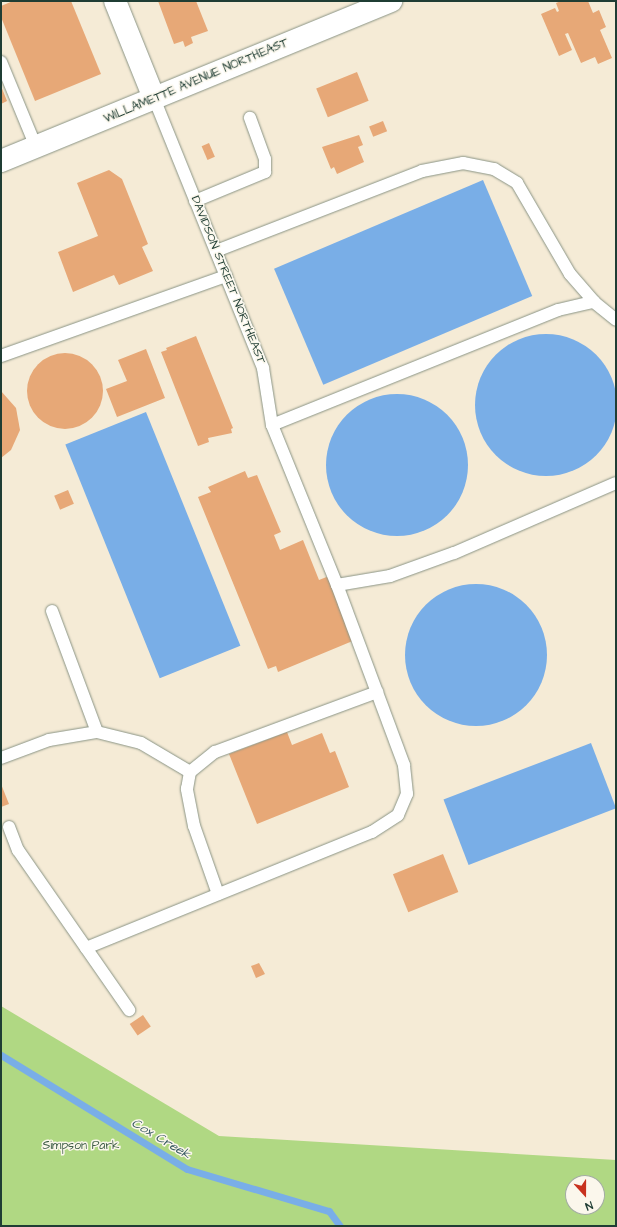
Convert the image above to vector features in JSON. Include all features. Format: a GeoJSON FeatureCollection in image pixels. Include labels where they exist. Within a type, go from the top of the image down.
{"type":"FeatureCollection","features":[{"type":"Feature","properties":{"kind":"street","name":"DAVIDSON STREET NORTHEAST"},"geometry":{"type":"LineString","coordinates":[[115,1],[154,98]]}},
{"type":"Feature","properties":{"kind":"street","name":"WILLAMETTE AVENUE NORTHEAST"},"geometry":{"type":"LineString","coordinates":[[1,161],[391,1]]}},
{"type":"Feature","properties":{"kind":"lane"},"geometry":{"type":"LineString","coordinates":[[1,62],[36,146]]}},
{"type":"Feature","properties":{"kind":"lane","name":"DAVIDSON STREET NORTHEAST"},"geometry":{"type":"LineString","coordinates":[[86,948],[372,832],[398,815],[407,794],[404,765],[337,585],[272,425],[263,368],[154,98]]}},
{"type":"Feature","properties":{"kind":"lane"},"geometry":{"type":"LineString","coordinates":[[196,201],[265,172],[265,159],[250,118]]}},
{"type":"Feature","properties":{"kind":"lane"},"geometry":{"type":"LineString","coordinates":[[216,251],[422,171],[463,162],[494,169],[518,183],[570,274],[594,302],[616,320]]}},
{"type":"Feature","properties":{"kind":"lane"},"geometry":{"type":"LineString","coordinates":[[1,356],[226,276]]}},
{"type":"Feature","properties":{"kind":"lane"},"geometry":{"type":"LineString","coordinates":[[272,425],[558,310],[594,302]]}},
{"type":"Feature","properties":{"kind":"lane"},"geometry":{"type":"LineString","coordinates":[[337,585],[390,576],[447,556],[616,483]]}},
{"type":"Feature","properties":{"kind":"lane"},"geometry":{"type":"LineString","coordinates":[[52,611],[97,732]]}},
{"type":"Feature","properties":{"kind":"lane"},"geometry":{"type":"LineString","coordinates":[[218,894],[194,826],[187,789],[190,772],[215,752],[377,692]]}},
{"type":"Feature","properties":{"kind":"lane"},"geometry":{"type":"LineString","coordinates":[[1,758],[49,740],[97,732],[141,743],[190,772]]}},
{"type":"Feature","properties":{"kind":"lane"},"geometry":{"type":"LineString","coordinates":[[9,827],[18,850],[129,1010]]}},
{"type":"Feature","properties":{"kind":"green space","name":"Simpson Park"},"geometry":{"type":"Polygon","coordinates":[[[1,1006],[219,1136],[616,1160],[616,1226],[1,1226],[1,1006]]]}},
{"type":"Feature","properties":{"kind":"water"},"geometry":{"type":"Polygon","coordinates":[[[483,180],[532,296],[323,385],[274,269],[483,180]]]}},
{"type":"Feature","properties":{"kind":"water"},"geometry":{"type":"Polygon","coordinates":[[[539,334],[553,334],[580,342],[601,360],[612,378],[616,391],[616,419],[609,439],[591,460],[580,468],[567,473],[553,476],[539,476],[512,468],[491,450],[483,439],[478,426],[475,412],[475,398],[483,371],[501,350],[512,342],[525,337],[539,334]]]}},
{"type":"Feature","properties":{"kind":"water"},"geometry":{"type":"Polygon","coordinates":[[[390,394],[404,394],[431,402],[452,420],[463,438],[467,451],[467,479],[460,499],[442,520],[431,528],[418,533],[404,536],[390,536],[363,528],[342,510],[334,499],[329,486],[326,472],[326,458],[334,431],[352,410],[363,402],[376,397],[390,394]]]}},
{"type":"Feature","properties":{"kind":"water"},"geometry":{"type":"Polygon","coordinates":[[[146,412],[240,646],[160,678],[65,445],[146,412]]]}},
{"type":"Feature","properties":{"kind":"water"},"geometry":{"type":"Polygon","coordinates":[[[469,584],[483,584],[510,592],[531,610],[542,628],[546,641],[546,669],[539,689],[521,710],[510,718],[497,723],[483,726],[469,726],[442,718],[421,700],[413,689],[408,676],[405,662],[405,648],[413,621],[431,600],[442,592],[455,587],[469,584]]]}},
{"type":"Feature","properties":{"kind":"water"},"geometry":{"type":"Polygon","coordinates":[[[591,743],[616,808],[469,865],[443,800],[591,743]]]}},
{"type":"Feature","properties":{"kind":"building"},"geometry":{"type":"Polygon","coordinates":[[[13,1],[71,1],[101,74],[35,101],[1,17],[1,6],[13,1]]]}},
{"type":"Feature","properties":{"kind":"building"},"geometry":{"type":"Polygon","coordinates":[[[158,1],[196,1],[208,31],[191,37],[193,43],[185,47],[183,41],[174,44],[158,1]]]}},
{"type":"Feature","properties":{"kind":"building"},"geometry":{"type":"Polygon","coordinates":[[[561,1],[588,1],[593,13],[599,10],[606,27],[600,30],[612,58],[598,64],[595,57],[581,63],[568,33],[565,34],[572,50],[559,56],[541,14],[555,8],[557,12],[559,11],[556,3],[561,1]]]}},
{"type":"Feature","properties":{"kind":"building"},"geometry":{"type":"Polygon","coordinates":[[[357,72],[369,101],[328,117],[316,88],[357,72]]]}},
{"type":"Feature","properties":{"kind":"building"},"geometry":{"type":"Polygon","coordinates":[[[1,86],[7,101],[1,104],[1,86]]]}},
{"type":"Feature","properties":{"kind":"building"},"geometry":{"type":"Polygon","coordinates":[[[383,121],[387,131],[373,137],[369,127],[383,121]]]}},
{"type":"Feature","properties":{"kind":"building"},"geometry":{"type":"Polygon","coordinates":[[[359,135],[363,145],[358,147],[364,162],[337,174],[334,167],[331,169],[322,147],[359,135]]]}},
{"type":"Feature","properties":{"kind":"building"},"geometry":{"type":"Polygon","coordinates":[[[209,143],[215,157],[207,160],[202,146],[209,143]]]}},
{"type":"Feature","properties":{"kind":"building"},"geometry":{"type":"Polygon","coordinates":[[[109,170],[122,179],[148,244],[142,247],[153,271],[119,285],[114,275],[73,292],[58,252],[98,236],[77,183],[109,170]]]}},
{"type":"Feature","properties":{"kind":"building"},"geometry":{"type":"Polygon","coordinates":[[[196,336],[233,428],[231,429],[232,433],[208,438],[209,442],[198,446],[161,352],[167,350],[166,348],[196,336]]]}},
{"type":"Feature","properties":{"kind":"building"},"geometry":{"type":"Polygon","coordinates":[[[146,349],[165,398],[117,417],[106,389],[127,381],[118,360],[146,349]]]}},
{"type":"Feature","properties":{"kind":"building"},"geometry":{"type":"Polygon","coordinates":[[[65,353],[80,356],[92,364],[100,376],[103,391],[100,406],[92,418],[80,426],[65,429],[50,426],[38,418],[30,406],[27,391],[30,376],[38,364],[50,356],[65,353]]]}},
{"type":"Feature","properties":{"kind":"building"},"geometry":{"type":"Polygon","coordinates":[[[1,391],[16,408],[20,430],[11,450],[1,458],[1,391]]]}},
{"type":"Feature","properties":{"kind":"building"},"geometry":{"type":"Polygon","coordinates":[[[245,471],[248,478],[257,475],[281,532],[274,535],[280,550],[303,540],[319,580],[329,576],[355,640],[278,672],[276,666],[268,669],[198,497],[211,492],[208,487],[245,471]]]}},
{"type":"Feature","properties":{"kind":"building"},"geometry":{"type":"Polygon","coordinates":[[[68,490],[74,504],[60,510],[54,496],[68,490]]]}},
{"type":"Feature","properties":{"kind":"building"},"geometry":{"type":"Polygon","coordinates":[[[287,732],[292,745],[322,733],[330,753],[335,751],[349,787],[257,824],[229,754],[287,732]]]}},
{"type":"Feature","properties":{"kind":"building"},"geometry":{"type":"Polygon","coordinates":[[[1,784],[9,804],[1,807],[1,784]]]}},
{"type":"Feature","properties":{"kind":"building"},"geometry":{"type":"Polygon","coordinates":[[[443,854],[458,892],[408,912],[393,874],[443,854]]]}},
{"type":"Feature","properties":{"kind":"building"},"geometry":{"type":"Polygon","coordinates":[[[259,963],[265,974],[256,978],[251,966],[259,963]]]}},
{"type":"Feature","properties":{"kind":"building"},"geometry":{"type":"Polygon","coordinates":[[[143,1015],[151,1027],[138,1036],[130,1024],[143,1015]]]}},
{"type":"Feature","properties":{"kind":"waterway","name":"Cox Creek"},"geometry":{"type":"LineString","coordinates":[[1,1055],[187,1169],[329,1211],[340,1226]]}}]}
